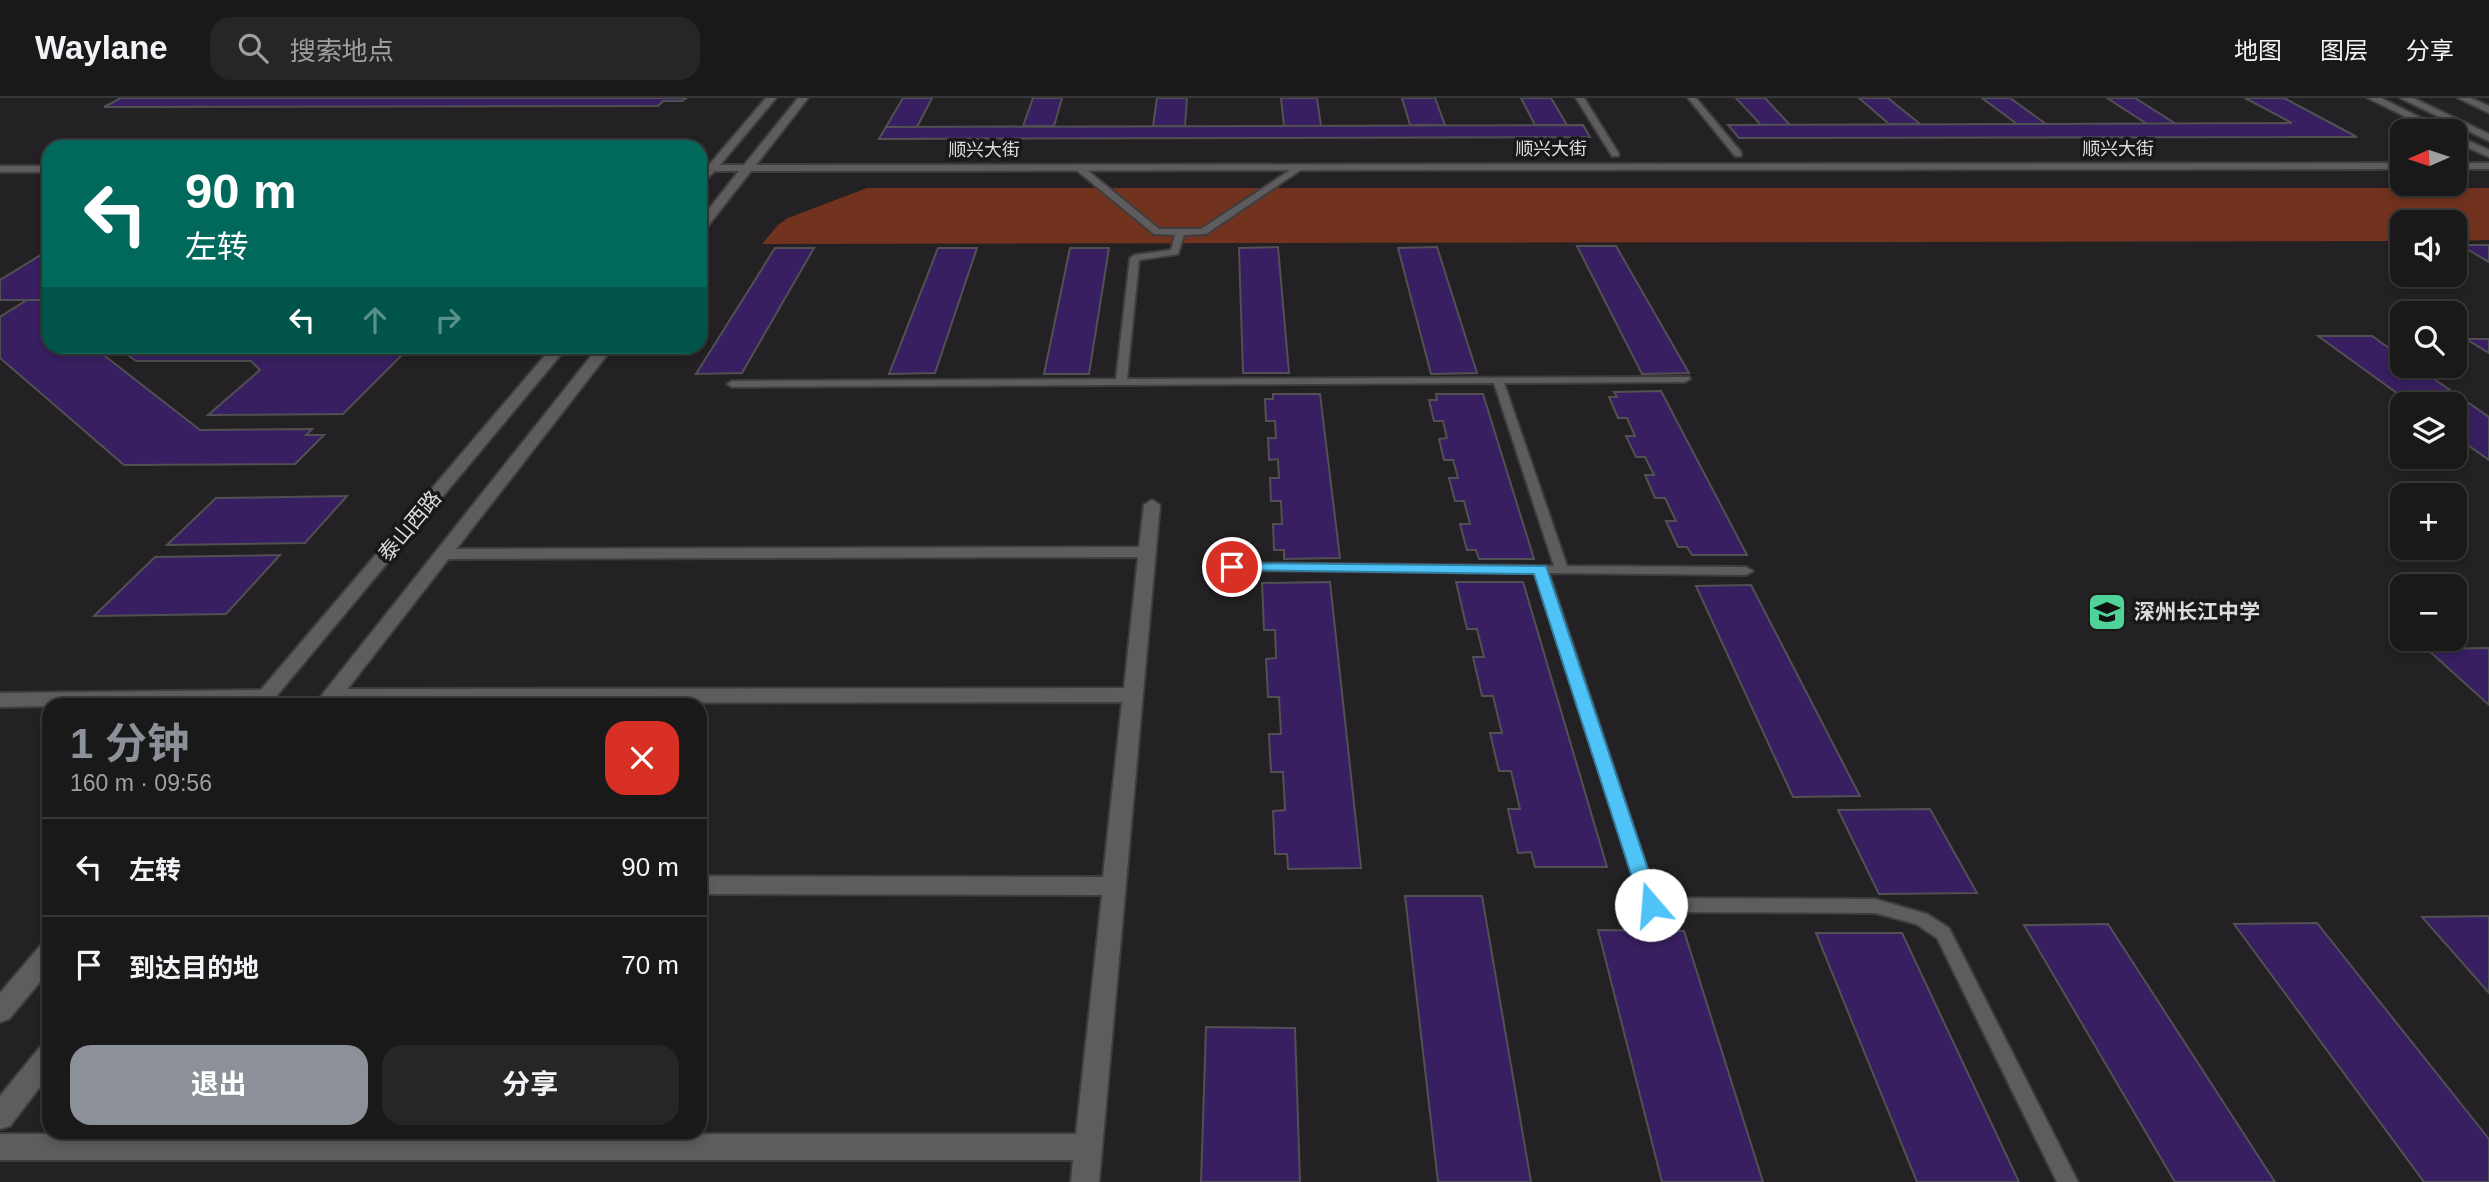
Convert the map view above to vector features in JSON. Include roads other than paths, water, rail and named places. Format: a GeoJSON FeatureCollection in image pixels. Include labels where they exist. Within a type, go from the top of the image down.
{"type":"FeatureCollection","features":[{"type":"Feature","properties":{"kind":"main road"},"geometry":{"type":"LineString","coordinates":[[707,212],[730,160],[771,98]]}},
{"type":"Feature","properties":{"kind":"main road"},"geometry":{"type":"LineString","coordinates":[[707,177],[803,98]]}},
{"type":"Feature","properties":{"kind":"main road"},"geometry":{"type":"LineString","coordinates":[[2373,98],[2417,119]]}},
{"type":"Feature","properties":{"kind":"main road"},"geometry":{"type":"LineString","coordinates":[[2405,98],[2489,138]]}},
{"type":"Feature","properties":{"kind":"main road"},"geometry":{"type":"LineString","coordinates":[[2463,98],[2489,110]]}},
{"type":"Feature","properties":{"kind":"main road"},"geometry":{"type":"LineString","coordinates":[[2457,108],[2489,123]]}},
{"type":"Feature","properties":{"kind":"main road"},"geometry":{"type":"LineString","coordinates":[[2468,144],[2488,154]]}},
{"type":"Feature","properties":{"kind":"main road"},"geometry":{"type":"LineString","coordinates":[[2468,153],[2488,154]]}},
{"type":"Feature","properties":{"kind":"main road","name":"顺兴大街"},"geometry":{"type":"LineString","coordinates":[[1601,154],[1629,154]]}},
{"type":"Feature","properties":{"kind":"main road"},"geometry":{"type":"LineString","coordinates":[[1725,154],[1752,154]]}},
{"type":"Feature","properties":{"kind":"main road"},"geometry":{"type":"LineString","coordinates":[[730,160],[771,155]]}},
{"type":"Feature","properties":{"kind":"main road","name":"顺兴大街"},"geometry":{"type":"LineString","coordinates":[[730,160],[1078,167],[2390,166]]}},
{"type":"Feature","properties":{"kind":"main road"},"geometry":{"type":"LineString","coordinates":[[2468,166],[2489,166]]}},
{"type":"Feature","properties":{"kind":"main road"},"geometry":{"type":"LineString","coordinates":[[0,169],[42,169]]}},
{"type":"Feature","properties":{"kind":"main road","name":"泰山西路"},"geometry":{"type":"LineString","coordinates":[[265,698],[554,354]]}},
{"type":"Feature","properties":{"kind":"main road","name":"泰山西路"},"geometry":{"type":"LineString","coordinates":[[330,698],[601,354]]}},
{"type":"Feature","properties":{"kind":"main road"},"geometry":{"type":"LineString","coordinates":[[1085,1182],[1152,505]]}},
{"type":"Feature","properties":{"kind":"main road"},"geometry":{"type":"LineString","coordinates":[[443,554],[1147,552]]}},
{"type":"Feature","properties":{"kind":"main road"},"geometry":{"type":"LineString","coordinates":[[707,698],[1133,695]]}},
{"type":"Feature","properties":{"kind":"main road"},"geometry":{"type":"LineString","coordinates":[[0,700],[42,700]]}},
{"type":"Feature","properties":{"kind":"main road"},"geometry":{"type":"LineString","coordinates":[[707,885],[1114,886]]}},
{"type":"Feature","properties":{"kind":"main road"},"geometry":{"type":"LineString","coordinates":[[0,1011],[42,961]]}},
{"type":"Feature","properties":{"kind":"main road"},"geometry":{"type":"LineString","coordinates":[[0,1117],[42,1064]]}},
{"type":"Feature","properties":{"kind":"main road"},"geometry":{"type":"LineString","coordinates":[[0,1147],[1089,1147]]}},
{"type":"Feature","properties":{"kind":"lane"},"geometry":{"type":"LineString","coordinates":[[1580,98],[1615,154]]}},
{"type":"Feature","properties":{"kind":"lane"},"geometry":{"type":"LineString","coordinates":[[1692,98],[1738,154]]}},
{"type":"Feature","properties":{"kind":"lane"},"geometry":{"type":"LineString","coordinates":[[1078,167],[1157,232],[1203,232],[1301,167]]}},
{"type":"Feature","properties":{"kind":"lane"},"geometry":{"type":"LineString","coordinates":[[1121,382],[1135,258],[1175,252],[1180,232]]}},
{"type":"Feature","properties":{"kind":"lane"},"geometry":{"type":"LineString","coordinates":[[732,384],[1685,379]]}},
{"type":"Feature","properties":{"kind":"lane"},"geometry":{"type":"LineString","coordinates":[[1498,380],[1562,570]]}},
{"type":"Feature","properties":{"kind":"lane"},"geometry":{"type":"LineString","coordinates":[[1232,567],[1746,571]]}},
{"type":"Feature","properties":{"kind":"lane"},"geometry":{"type":"LineString","coordinates":[[1541,569],[1651,905],[1875,906],[1921,919],[1943,933],[2068,1182]]}},
{"type":"Feature","properties":{"kind":"place","name":"深州长江中学"},"geometry":{"type":"Point","coordinates":[2107,612]}}]}
